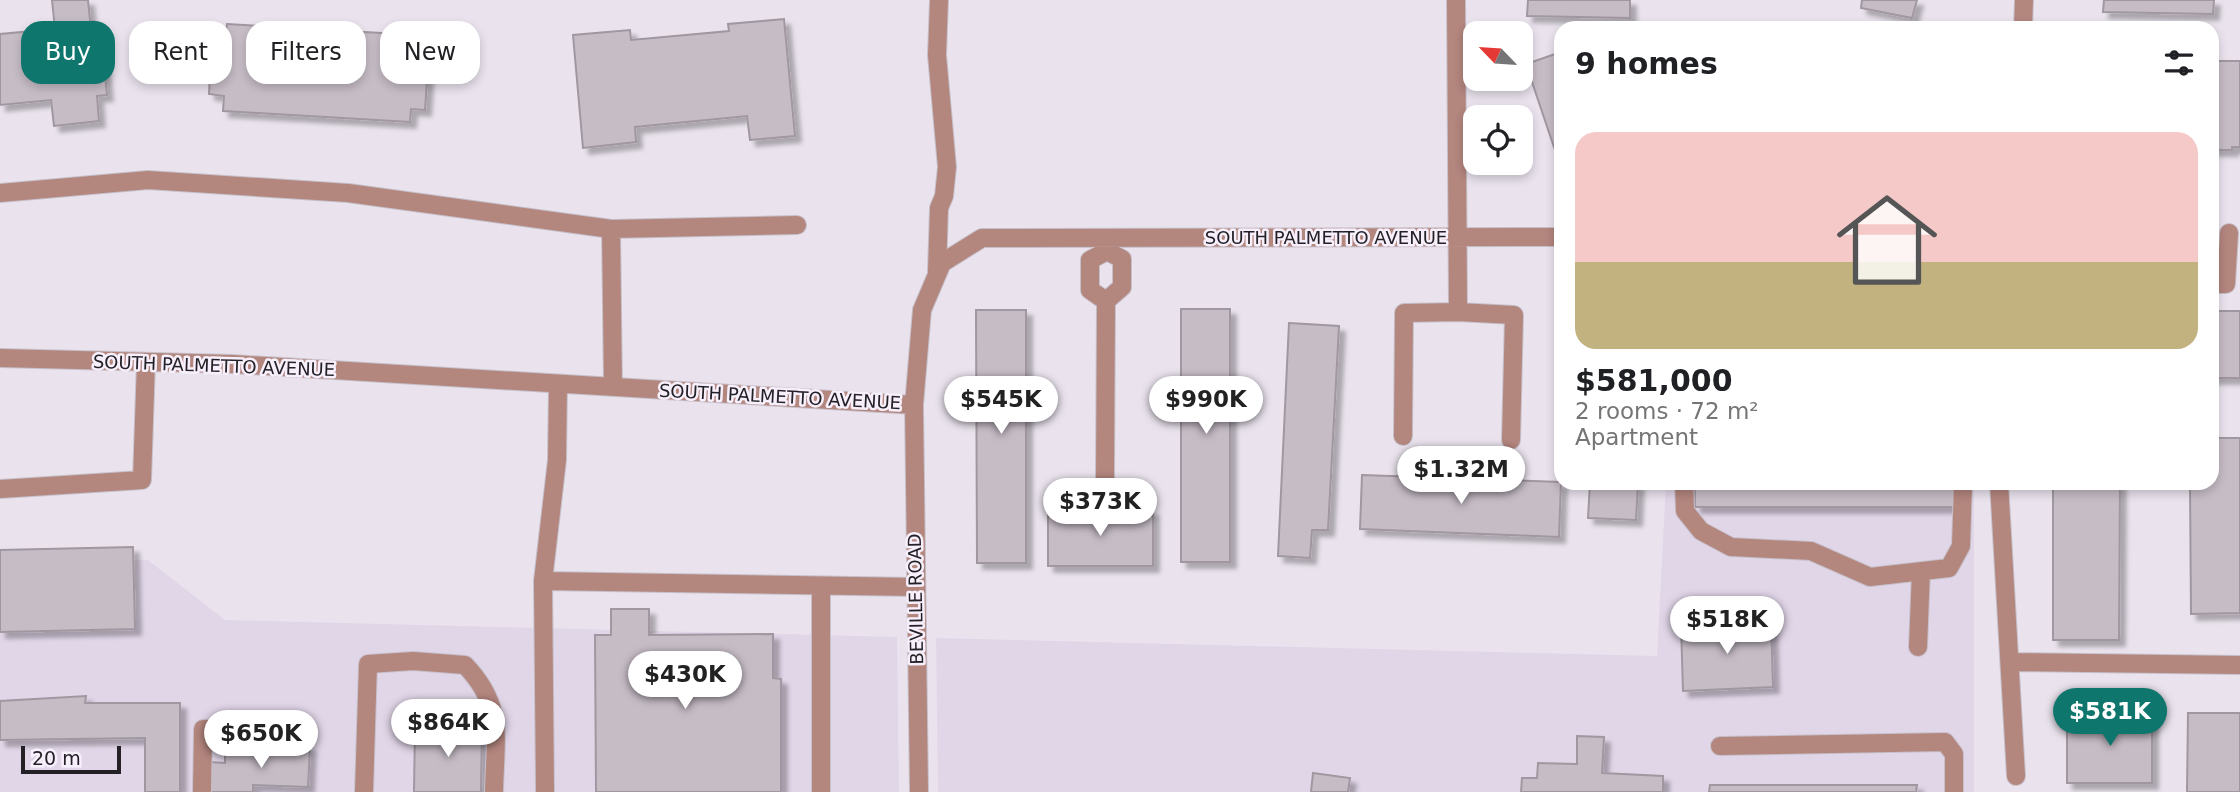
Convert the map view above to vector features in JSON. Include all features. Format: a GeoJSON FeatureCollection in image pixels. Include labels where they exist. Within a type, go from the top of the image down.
{"type":"FeatureCollection","features":[{"type":"Feature","properties":{"kind":"street"},"geometry":{"type":"LineString","coordinates":[[937,272],[939,208],[944,196],[947,167],[937,55],[939,0]]}},
{"type":"Feature","properties":{"kind":"street"},"geometry":{"type":"LineString","coordinates":[[1456,0],[1458,312]]}},
{"type":"Feature","properties":{"kind":"street"},"geometry":{"type":"LineString","coordinates":[[2023,21],[2024,0]]}},
{"type":"Feature","properties":{"kind":"street"},"geometry":{"type":"LineString","coordinates":[[0,194],[148,180],[348,193],[611,229],[797,225]]}},
{"type":"Feature","properties":{"kind":"street"},"geometry":{"type":"LineString","coordinates":[[611,229],[614,387]]}},
{"type":"Feature","properties":{"kind":"street"},"geometry":{"type":"LineString","coordinates":[[2219,284],[2226,284],[2227,233]]}},
{"type":"Feature","properties":{"kind":"street","name":"SOUTH PALMETTO AVENUE"},"geometry":{"type":"LineString","coordinates":[[0,358],[146,362],[914,405],[922,310],[937,272],[942,263],[982,238],[1107,244],[1554,237]]}},
{"type":"Feature","properties":{"kind":"street"},"geometry":{"type":"LineString","coordinates":[[1105,478],[1106,301],[1122,287],[1122,259],[1107,244],[1090,260],[1090,290],[1106,301]]}},
{"type":"Feature","properties":{"kind":"street"},"geometry":{"type":"LineString","coordinates":[[1403,436],[1404,313],[1458,312],[1514,315],[1511,440]]}},
{"type":"Feature","properties":{"kind":"street"},"geometry":{"type":"LineString","coordinates":[[0,489],[142,480],[146,362]]}},
{"type":"Feature","properties":{"kind":"street"},"geometry":{"type":"LineString","coordinates":[[545,792],[543,581],[557,460],[558,384]]}},
{"type":"Feature","properties":{"kind":"street","name":"BEVILLE ROAD"},"geometry":{"type":"LineString","coordinates":[[914,405],[919,792]]}},
{"type":"Feature","properties":{"kind":"street"},"geometry":{"type":"LineString","coordinates":[[1684,490],[1685,511],[1701,531],[1731,547],[1811,551],[1870,577],[1950,568],[1961,546],[1963,490]]}},
{"type":"Feature","properties":{"kind":"street"},"geometry":{"type":"LineString","coordinates":[[1999,490],[2016,776]]}},
{"type":"Feature","properties":{"kind":"street"},"geometry":{"type":"LineString","coordinates":[[1918,647],[1921,572]]}},
{"type":"Feature","properties":{"kind":"street"},"geometry":{"type":"LineString","coordinates":[[543,581],[916,587]]}},
{"type":"Feature","properties":{"kind":"street"},"geometry":{"type":"LineString","coordinates":[[821,586],[821,792]]}},
{"type":"Feature","properties":{"kind":"street"},"geometry":{"type":"LineString","coordinates":[[365,792],[368,664],[413,662],[465,665],[479,680],[495,712],[494,792]]}},
{"type":"Feature","properties":{"kind":"street"},"geometry":{"type":"LineString","coordinates":[[2010,662],[2240,665]]}},
{"type":"Feature","properties":{"kind":"street"},"geometry":{"type":"LineString","coordinates":[[202,792],[203,729],[298,730]]}},
{"type":"Feature","properties":{"kind":"street"},"geometry":{"type":"LineString","coordinates":[[1720,746],[1945,742],[1954,754],[1954,792]]}},
{"type":"Feature","properties":{"kind":"shaded area"},"geometry":{"type":"Polygon","coordinates":[[[1666,490],[1974,490],[1974,792],[938,792],[936,638],[1657,656],[1666,490]]]}},
{"type":"Feature","properties":{"kind":"shaded area"},"geometry":{"type":"Polygon","coordinates":[[[0,560],[148,560],[225,620],[897,637],[899,792],[0,792],[0,560]]]}},
{"type":"Feature","properties":{"kind":"building"},"geometry":{"type":"Polygon","coordinates":[[[52,0],[88,0],[90,20],[93,21],[54,21],[52,0]]]}},
{"type":"Feature","properties":{"kind":"building"},"geometry":{"type":"Polygon","coordinates":[[[1528,0],[1630,0],[1630,18],[1527,16],[1528,0]]]}},
{"type":"Feature","properties":{"kind":"building"},"geometry":{"type":"Polygon","coordinates":[[[1862,0],[1917,0],[1912,18],[1861,8],[1862,0]]]}},
{"type":"Feature","properties":{"kind":"building"},"geometry":{"type":"Polygon","coordinates":[[[2104,0],[2214,0],[2213,14],[2103,12],[2104,0]]]}},
{"type":"Feature","properties":{"kind":"building"},"geometry":{"type":"Polygon","coordinates":[[[784,19],[795,136],[750,140],[747,116],[635,127],[636,142],[583,148],[573,35],[630,30],[631,40],[729,31],[728,24],[784,19]]]}},
{"type":"Feature","properties":{"kind":"building"},"geometry":{"type":"Polygon","coordinates":[[[232,24],[246,25],[246,84],[366,84],[366,32],[380,33],[380,84],[427,84],[425,110],[411,109],[410,122],[223,111],[224,96],[209,94],[210,84],[232,84],[232,24]]]}},
{"type":"Feature","properties":{"kind":"building"},"geometry":{"type":"Polygon","coordinates":[[[21,32],[21,84],[106,84],[107,95],[97,96],[99,121],[54,126],[51,100],[0,105],[0,34],[21,32]]]}},
{"type":"Feature","properties":{"kind":"building"},"geometry":{"type":"Polygon","coordinates":[[[1554,54],[1554,147],[1533,85],[1533,62],[1554,54]]]}},
{"type":"Feature","properties":{"kind":"building"},"geometry":{"type":"Polygon","coordinates":[[[2219,61],[2240,61],[2240,147],[2232,147],[2232,150],[2219,150],[2219,61]]]}},
{"type":"Feature","properties":{"kind":"building"},"geometry":{"type":"Polygon","coordinates":[[[1181,309],[1230,309],[1230,562],[1181,562],[1181,309]]]}},
{"type":"Feature","properties":{"kind":"building"},"geometry":{"type":"Polygon","coordinates":[[[976,310],[1026,310],[1026,563],[977,563],[976,310]]]}},
{"type":"Feature","properties":{"kind":"building"},"geometry":{"type":"Polygon","coordinates":[[[2219,311],[2240,311],[2240,378],[2219,378],[2219,311]]]}},
{"type":"Feature","properties":{"kind":"building"},"geometry":{"type":"Polygon","coordinates":[[[1289,323],[1339,326],[1328,530],[1312,530],[1310,558],[1278,556],[1289,323]]]}},
{"type":"Feature","properties":{"kind":"building"},"geometry":{"type":"Polygon","coordinates":[[[2219,438],[2240,438],[2240,613],[2191,614],[2190,490],[2219,490],[2219,438]]]}},
{"type":"Feature","properties":{"kind":"building"},"geometry":{"type":"Polygon","coordinates":[[[1362,475],[1554,482],[1554,490],[1561,490],[1559,537],[1360,529],[1362,475]]]}},
{"type":"Feature","properties":{"kind":"building"},"geometry":{"type":"Polygon","coordinates":[[[1590,490],[1638,490],[1636,520],[1588,518],[1590,490]]]}},
{"type":"Feature","properties":{"kind":"building"},"geometry":{"type":"Polygon","coordinates":[[[1695,490],[1956,490],[1956,507],[1695,507],[1695,490]]]}},
{"type":"Feature","properties":{"kind":"building"},"geometry":{"type":"Polygon","coordinates":[[[2053,490],[2120,490],[2119,640],[2053,640],[2053,490]]]}},
{"type":"Feature","properties":{"kind":"building"},"geometry":{"type":"Polygon","coordinates":[[[1048,510],[1153,510],[1153,566],[1048,566],[1048,510]]]}},
{"type":"Feature","properties":{"kind":"building"},"geometry":{"type":"Polygon","coordinates":[[[133,547],[135,629],[0,632],[0,550],[133,547]]]}},
{"type":"Feature","properties":{"kind":"building"},"geometry":{"type":"Polygon","coordinates":[[[611,609],[649,609],[649,635],[773,634],[773,678],[781,679],[781,792],[596,792],[595,635],[611,635],[611,609]]]}},
{"type":"Feature","properties":{"kind":"building"},"geometry":{"type":"Polygon","coordinates":[[[1771,621],[1773,687],[1683,691],[1681,625],[1771,621]]]}},
{"type":"Feature","properties":{"kind":"building"},"geometry":{"type":"Polygon","coordinates":[[[86,696],[85,703],[180,703],[180,792],[145,792],[145,738],[0,740],[0,701],[86,696]]]}},
{"type":"Feature","properties":{"kind":"building"},"geometry":{"type":"Polygon","coordinates":[[[2152,713],[2152,783],[2067,783],[2067,714],[2152,713]]]}},
{"type":"Feature","properties":{"kind":"building"},"geometry":{"type":"Polygon","coordinates":[[[2188,713],[2240,713],[2240,792],[2187,792],[2188,713]]]}},
{"type":"Feature","properties":{"kind":"building"},"geometry":{"type":"Polygon","coordinates":[[[415,725],[482,726],[481,792],[414,792],[415,725]]]}},
{"type":"Feature","properties":{"kind":"building"},"geometry":{"type":"Polygon","coordinates":[[[1577,736],[1604,737],[1602,773],[1663,776],[1663,792],[1521,792],[1522,778],[1537,778],[1538,763],[1577,764],[1577,736]]]}},
{"type":"Feature","properties":{"kind":"building"},"geometry":{"type":"Polygon","coordinates":[[[268,746],[310,746],[308,787],[253,785],[253,792],[208,792],[210,762],[225,763],[225,753],[268,755],[268,746]]]}},
{"type":"Feature","properties":{"kind":"building"},"geometry":{"type":"Polygon","coordinates":[[[1313,773],[1350,778],[1348,792],[1311,792],[1313,773]]]}},
{"type":"Feature","properties":{"kind":"building"},"geometry":{"type":"Polygon","coordinates":[[[1710,785],[1917,785],[1916,792],[1709,792],[1710,785]]]}}]}
